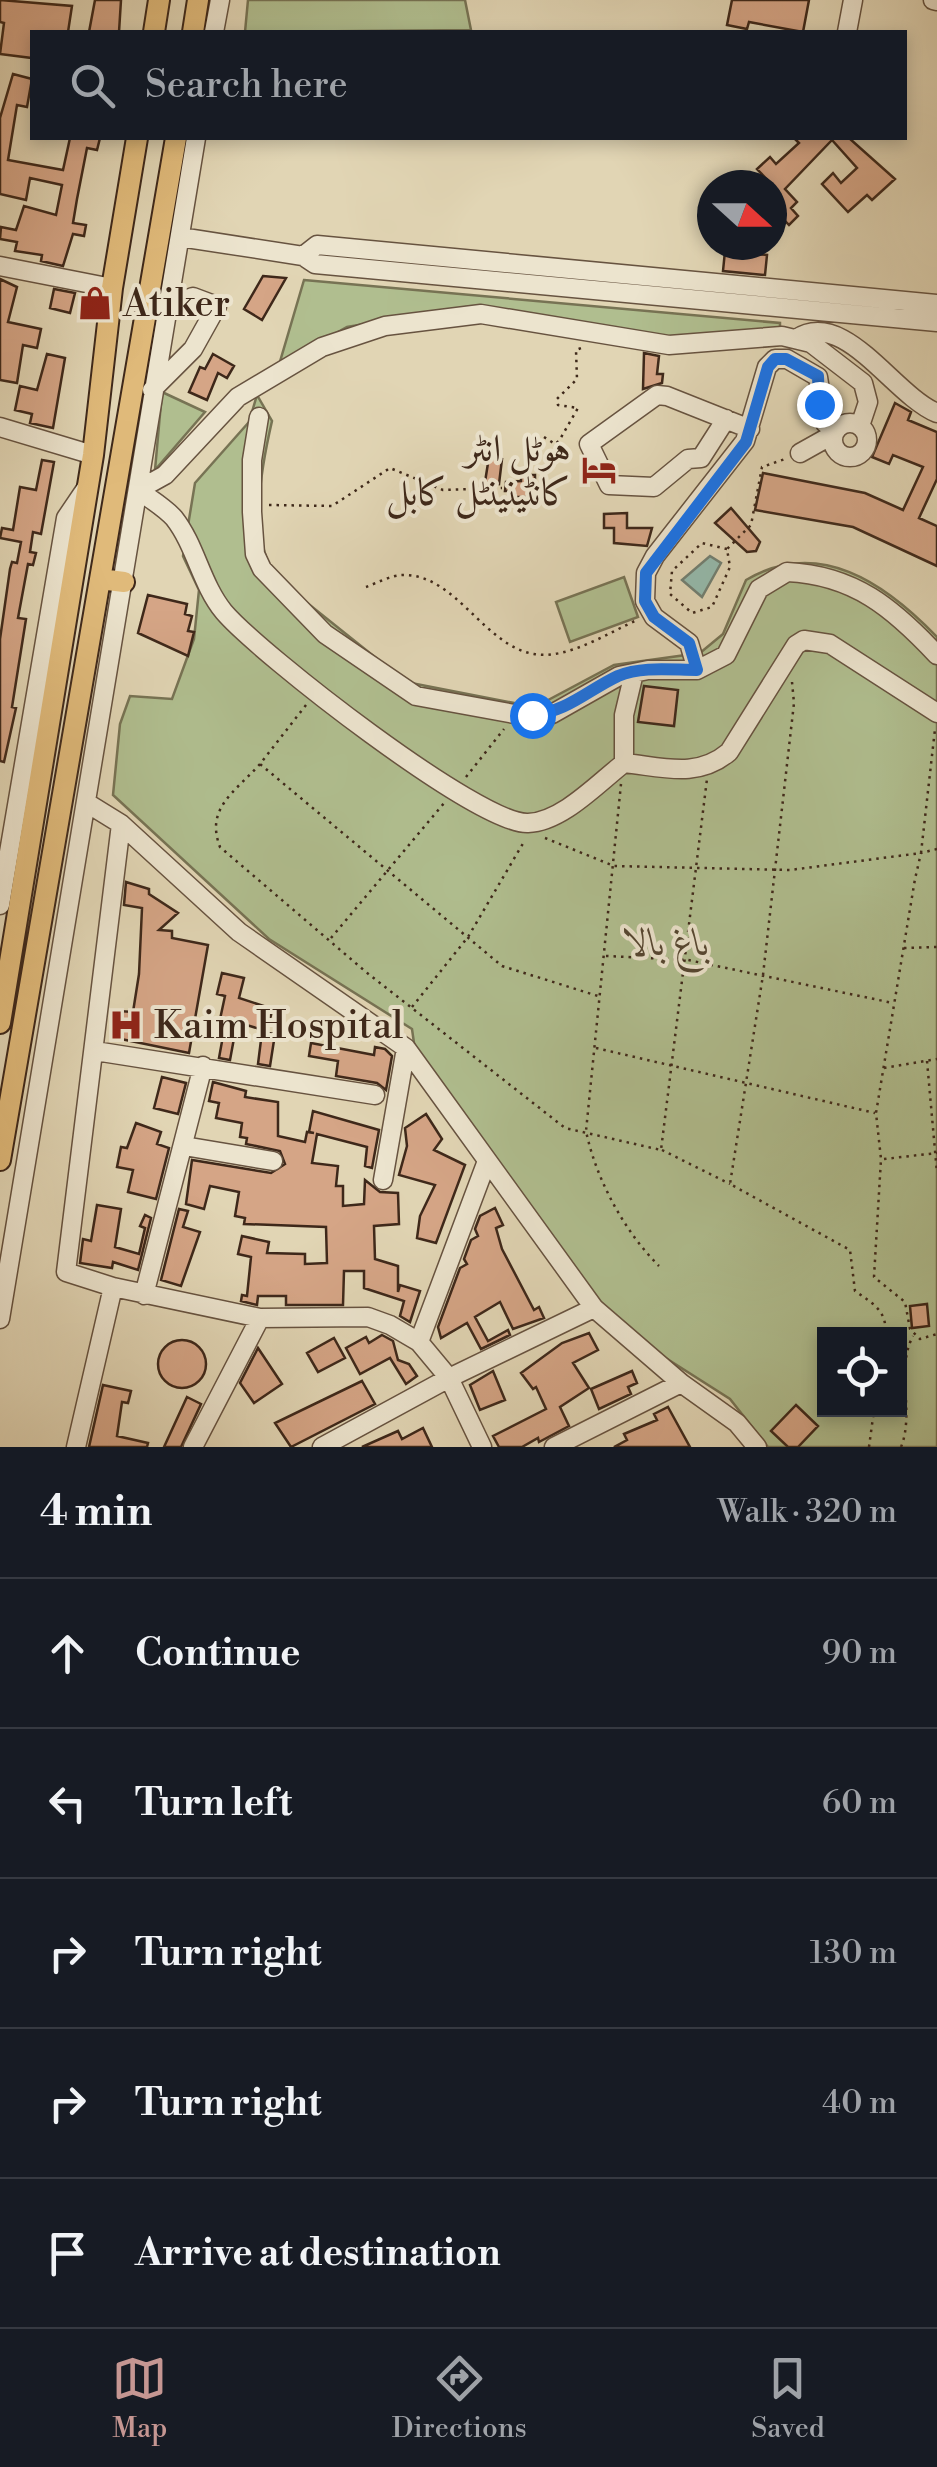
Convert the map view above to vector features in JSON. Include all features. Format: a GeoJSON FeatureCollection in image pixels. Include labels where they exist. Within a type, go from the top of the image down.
{"type":"FeatureCollection","features":[{"type":"Feature","properties":{"kind":"main road"},"geometry":{"type":"LineString","coordinates":[[154,30],[159,0]]}},
{"type":"Feature","properties":{"kind":"main road"},"geometry":{"type":"LineString","coordinates":[[193,30],[198,0]]}},
{"type":"Feature","properties":{"kind":"main road"},"geometry":{"type":"LineString","coordinates":[[26,1010],[1,1015],[13,845],[88,487],[112,288],[137,140]]}},
{"type":"Feature","properties":{"kind":"main road"},"geometry":{"type":"LineString","coordinates":[[0,1160],[100,579],[158,306],[176,140]]}},
{"type":"Feature","properties":{"kind":"main road"},"geometry":{"type":"LineString","coordinates":[[100,579],[124,582]]}},
{"type":"Feature","properties":{"kind":"street"},"geometry":{"type":"LineString","coordinates":[[214,30],[220,0]]}},
{"type":"Feature","properties":{"kind":"street"},"geometry":{"type":"LineString","coordinates":[[847,30],[853,0]]}},
{"type":"Feature","properties":{"kind":"street"},"geometry":{"type":"LineString","coordinates":[[158,306],[180,237],[196,140]]}},
{"type":"Feature","properties":{"kind":"street"},"geometry":{"type":"LineString","coordinates":[[180,237],[304,256],[317,246],[826,302],[937,322]]}},
{"type":"Feature","properties":{"kind":"street"},"geometry":{"type":"LineString","coordinates":[[0,266],[112,288]]}},
{"type":"Feature","properties":{"kind":"street"},"geometry":{"type":"LineString","coordinates":[[0,1319],[124,582],[138,490],[143,389],[193,349],[216,306],[193,297],[158,306]]}},
{"type":"Feature","properties":{"kind":"street"},"geometry":{"type":"LineString","coordinates":[[826,302],[937,304]]}},
{"type":"Feature","properties":{"kind":"street"},"geometry":{"type":"LineString","coordinates":[[138,490],[165,474],[238,397],[350,336],[386,326],[481,314],[668,345],[763,336],[811,343],[863,382],[868,402],[860,426],[867,442],[854,456],[838,452],[835,432],[825,424],[821,413],[818,376],[786,359],[775,359],[768,367],[746,442],[655,556],[644,589],[652,613],[684,636],[697,670]]}},
{"type":"Feature","properties":{"kind":"street"},"geometry":{"type":"LineString","coordinates":[[796,339],[809,331],[829,332],[849,340],[906,394],[937,412]]}},
{"type":"Feature","properties":{"kind":"street"},"geometry":{"type":"LineString","coordinates":[[726,419],[701,458],[688,458],[654,487],[609,485],[589,444],[657,394],[726,419],[750,429]]}},
{"type":"Feature","properties":{"kind":"street"},"geometry":{"type":"LineString","coordinates":[[259,417],[252,460],[252,504],[255,554],[262,569],[325,634],[416,696],[511,714],[552,714],[619,676],[697,670],[726,655],[759,590],[787,572],[837,579],[871,594],[898,613],[937,656]]}},
{"type":"Feature","properties":{"kind":"street"},"geometry":{"type":"LineString","coordinates":[[800,453],[848,423],[860,426]]}},
{"type":"Feature","properties":{"kind":"street"},"geometry":{"type":"LineString","coordinates":[[0,427],[93,455]]}},
{"type":"Feature","properties":{"kind":"street"},"geometry":{"type":"LineString","coordinates":[[138,490],[180,527],[208,590],[227,614],[316,692],[485,810],[522,824],[553,816],[624,763],[700,770],[729,752],[804,640],[830,644],[937,713]]}},
{"type":"Feature","properties":{"kind":"street"},"geometry":{"type":"LineString","coordinates":[[624,763],[624,714],[634,673]]}},
{"type":"Feature","properties":{"kind":"street"},"geometry":{"type":"LineString","coordinates":[[87,803],[121,824],[239,932],[406,1048],[594,1308],[681,1383],[737,1422],[757,1447]]}},
{"type":"Feature","properties":{"kind":"street"},"geometry":{"type":"LineString","coordinates":[[121,824],[111,876],[95,1051],[65,1267],[74,1277],[260,1318],[368,1317],[419,1342],[449,1378],[482,1447]]}},
{"type":"Feature","properties":{"kind":"street"},"geometry":{"type":"LineString","coordinates":[[0,905],[13,845]]}},
{"type":"Feature","properties":{"kind":"street"},"geometry":{"type":"LineString","coordinates":[[384,1180],[406,1048]]}},
{"type":"Feature","properties":{"kind":"street"},"geometry":{"type":"LineString","coordinates":[[95,1051],[375,1095]]}},
{"type":"Feature","properties":{"kind":"street"},"geometry":{"type":"LineString","coordinates":[[144,1294],[204,1066]]}},
{"type":"Feature","properties":{"kind":"street"},"geometry":{"type":"LineString","coordinates":[[184,1146],[273,1161]]}},
{"type":"Feature","properties":{"kind":"street"},"geometry":{"type":"LineString","coordinates":[[419,1342],[487,1161]]}},
{"type":"Feature","properties":{"kind":"street"},"geometry":{"type":"LineString","coordinates":[[76,1447],[113,1287]]}},
{"type":"Feature","properties":{"kind":"street"},"geometry":{"type":"LineString","coordinates":[[322,1447],[449,1378],[594,1308]]}},
{"type":"Feature","properties":{"kind":"street"},"geometry":{"type":"LineString","coordinates":[[193,1447],[260,1318]]}},
{"type":"Feature","properties":{"kind":"street"},"geometry":{"type":"LineString","coordinates":[[554,1447],[681,1383]]}},
{"type":"Feature","properties":{"kind":"path"},"geometry":{"type":"LineString","coordinates":[[544,437],[555,444],[560,441],[578,408],[558,406],[557,398],[576,379],[576,350],[592,342],[594,335]]}},
{"type":"Feature","properties":{"kind":"path"},"geometry":{"type":"LineString","coordinates":[[727,550],[752,525],[762,467],[800,453]]}},
{"type":"Feature","properties":{"kind":"path"},"geometry":{"type":"LineString","coordinates":[[252,504],[332,506],[390,468],[443,490],[502,488]]}},
{"type":"Feature","properties":{"kind":"path"},"geometry":{"type":"LineString","coordinates":[[702,543],[727,550],[730,566],[712,607],[692,613],[670,594],[672,571],[702,543]]}},
{"type":"Feature","properties":{"kind":"path"},"geometry":{"type":"LineString","coordinates":[[366,587],[399,575],[414,576],[470,608],[498,637],[536,655],[574,648],[652,613]]}},
{"type":"Feature","properties":{"kind":"path"},"geometry":{"type":"LineString","coordinates":[[730,1184],[748,1082],[776,870],[794,703],[786,666]]}},
{"type":"Feature","properties":{"kind":"path"},"geometry":{"type":"LineString","coordinates":[[316,692],[215,814],[213,828],[220,847],[412,1008],[565,1128],[661,1150],[850,1250],[854,1290],[878,1308],[886,1327]]}},
{"type":"Feature","properties":{"kind":"path"},"geometry":{"type":"LineString","coordinates":[[937,713],[921,853],[876,1114],[881,1159],[874,1277],[905,1302],[914,1333],[920,1339],[937,1334]]}},
{"type":"Feature","properties":{"kind":"path"},"geometry":{"type":"LineString","coordinates":[[329,940],[501,736],[511,714]]}},
{"type":"Feature","properties":{"kind":"path"},"geometry":{"type":"LineString","coordinates":[[624,763],[587,1134],[592,1160],[615,1205],[659,1266]]}},
{"type":"Feature","properties":{"kind":"path"},"geometry":{"type":"LineString","coordinates":[[260,764],[468,937],[519,974],[600,996]]}},
{"type":"Feature","properties":{"kind":"path"},"geometry":{"type":"LineString","coordinates":[[661,1150],[708,782],[700,770]]}},
{"type":"Feature","properties":{"kind":"path"},"geometry":{"type":"LineString","coordinates":[[412,1008],[468,937],[534,823],[545,838],[614,866],[776,870],[937,849]]}},
{"type":"Feature","properties":{"kind":"path"},"geometry":{"type":"LineString","coordinates":[[904,948],[937,947]]}},
{"type":"Feature","properties":{"kind":"path"},"geometry":{"type":"LineString","coordinates":[[604,956],[686,959],[894,1004]]}},
{"type":"Feature","properties":{"kind":"path"},"geometry":{"type":"LineString","coordinates":[[594,1048],[876,1114]]}},
{"type":"Feature","properties":{"kind":"path"},"geometry":{"type":"LineString","coordinates":[[884,1068],[937,1060]]}},
{"type":"Feature","properties":{"kind":"path"},"geometry":{"type":"LineString","coordinates":[[927,1061],[937,1173]]}},
{"type":"Feature","properties":{"kind":"path"},"geometry":{"type":"LineString","coordinates":[[881,1159],[936,1153]]}},
{"type":"Feature","properties":{"kind":"path"},"geometry":{"type":"LineString","coordinates":[[901,1447],[905,1430],[905,1360],[914,1333]]}},
{"type":"Feature","properties":{"kind":"path"},"geometry":{"type":"LineString","coordinates":[[869,1447],[873,1417]]}},
{"type":"Feature","properties":{"kind":"green space"},"geometry":{"type":"Polygon","coordinates":[[[248,0],[465,0],[471,30],[245,30],[248,0]]]}},
{"type":"Feature","properties":{"kind":"green space"},"geometry":{"type":"Polygon","coordinates":[[[304,280],[780,323],[780,331],[697,343],[466,307],[347,327],[279,365],[304,280]]]}},
{"type":"Feature","properties":{"kind":"green space"},"geometry":{"type":"Polygon","coordinates":[[[162,392],[205,412],[155,470],[162,392]]]}},
{"type":"Feature","properties":{"kind":"green space","name":"باغ بالا"},"geometry":{"type":"Polygon","coordinates":[[[257,395],[272,421],[259,501],[267,561],[276,578],[406,682],[535,707],[614,665],[700,653],[723,634],[746,580],[773,568],[799,563],[825,565],[873,584],[937,637],[937,1447],[768,1447],[730,1399],[639,1341],[604,1311],[415,1050],[412,1029],[269,939],[113,795],[120,724],[130,696],[172,699],[194,639],[199,590],[183,556],[195,483],[249,422],[257,395]]]}},
{"type":"Feature","properties":{"kind":"green space"},"geometry":{"type":"Polygon","coordinates":[[[624,577],[638,617],[570,642],[556,602],[624,577]]]}},
{"type":"Feature","properties":{"kind":"shaded area"},"geometry":{"type":"Polygon","coordinates":[[[710,556],[721,563],[702,597],[682,580],[710,556]]]}},
{"type":"Feature","properties":{"kind":"building"},"geometry":{"type":"Polygon","coordinates":[[[0,0],[72,6],[68,30],[30,30],[30,58],[0,54],[4,23],[0,22],[0,0]]]}},
{"type":"Feature","properties":{"kind":"building"},"geometry":{"type":"Polygon","coordinates":[[[95,0],[121,0],[119,30],[89,30],[95,0]]]}},
{"type":"Feature","properties":{"kind":"building"},"geometry":{"type":"Polygon","coordinates":[[[732,0],[809,0],[803,30],[749,22],[747,29],[727,25],[732,0]]]}},
{"type":"Feature","properties":{"kind":"building"},"geometry":{"type":"Polygon","coordinates":[[[13,74],[30,78],[30,90],[27,107],[17,105],[8,160],[63,170],[70,140],[100,140],[97,150],[87,148],[73,223],[86,225],[84,236],[73,234],[63,266],[41,261],[42,255],[15,251],[17,242],[0,239],[1,227],[16,230],[24,206],[56,215],[62,185],[30,178],[26,200],[0,194],[0,118],[13,74]]]}},
{"type":"Feature","properties":{"kind":"building"},"geometry":{"type":"Polygon","coordinates":[[[796,140],[832,140],[787,187],[787,170],[757,169],[770,157],[776,164],[799,143],[796,140]]]}},
{"type":"Feature","properties":{"kind":"building"},"geometry":{"type":"Polygon","coordinates":[[[832,140],[851,140],[895,179],[872,200],[867,195],[848,212],[822,184],[833,173],[841,183],[857,168],[832,140]]]}},
{"type":"Feature","properties":{"kind":"building"},"geometry":{"type":"Polygon","coordinates":[[[787,191],[797,202],[791,208],[798,216],[789,225],[787,191]]]}},
{"type":"Feature","properties":{"kind":"building"},"geometry":{"type":"Polygon","coordinates":[[[724,260],[766,260],[765,275],[723,271],[724,260]]]}},
{"type":"Feature","properties":{"kind":"building"},"geometry":{"type":"Polygon","coordinates":[[[263,276],[286,278],[262,320],[244,309],[263,276]]]}},
{"type":"Feature","properties":{"kind":"building"},"geometry":{"type":"Polygon","coordinates":[[[0,279],[17,287],[8,322],[41,329],[37,348],[23,345],[17,383],[0,380],[0,279]]]}},
{"type":"Feature","properties":{"kind":"building"},"geometry":{"type":"Polygon","coordinates":[[[54,289],[75,293],[70,313],[50,308],[54,289]]]}},
{"type":"Feature","properties":{"kind":"building"},"geometry":{"type":"Polygon","coordinates":[[[644,353],[659,356],[657,374],[663,374],[662,383],[643,389],[644,353]]]}},
{"type":"Feature","properties":{"kind":"building"},"geometry":{"type":"Polygon","coordinates":[[[47,354],[65,358],[53,428],[30,423],[32,414],[15,410],[20,386],[37,390],[47,354]]]}},
{"type":"Feature","properties":{"kind":"building"},"geometry":{"type":"Polygon","coordinates":[[[213,354],[234,366],[227,378],[218,373],[207,400],[189,392],[200,367],[205,369],[213,354]]]}},
{"type":"Feature","properties":{"kind":"building"},"geometry":{"type":"Polygon","coordinates":[[[895,403],[911,412],[908,420],[937,432],[937,479],[919,518],[937,526],[937,566],[853,527],[755,510],[763,473],[865,493],[903,510],[923,467],[893,455],[889,464],[872,457],[895,403]]]}},
{"type":"Feature","properties":{"kind":"building"},"geometry":{"type":"Polygon","coordinates":[[[489,457],[502,459],[499,484],[485,482],[489,457]]]}},
{"type":"Feature","properties":{"kind":"building"},"geometry":{"type":"Polygon","coordinates":[[[42,460],[54,462],[41,534],[33,532],[30,552],[36,553],[33,565],[28,564],[18,618],[26,619],[12,707],[16,708],[4,762],[0,761],[0,639],[10,569],[12,562],[17,563],[21,542],[0,538],[2,528],[13,530],[20,487],[36,490],[42,460]]]}},
{"type":"Feature","properties":{"kind":"building"},"geometry":{"type":"Polygon","coordinates":[[[521,475],[535,475],[535,497],[514,497],[514,491],[505,491],[506,482],[521,481],[521,475]]]}},
{"type":"Feature","properties":{"kind":"building"},"geometry":{"type":"Polygon","coordinates":[[[731,508],[760,542],[756,551],[747,552],[715,523],[731,508]]]}},
{"type":"Feature","properties":{"kind":"building"},"geometry":{"type":"Polygon","coordinates":[[[627,513],[627,528],[652,528],[647,546],[614,543],[614,528],[604,528],[604,514],[627,513]]]}},
{"type":"Feature","properties":{"kind":"building"},"geometry":{"type":"Polygon","coordinates":[[[148,595],[187,604],[185,614],[192,616],[188,631],[194,632],[188,656],[138,633],[148,595]]]}},
{"type":"Feature","properties":{"kind":"building"},"geometry":{"type":"Polygon","coordinates":[[[644,686],[678,690],[674,726],[638,722],[644,686]]]}},
{"type":"Feature","properties":{"kind":"building"},"geometry":{"type":"Polygon","coordinates":[[[126,882],[149,889],[149,894],[178,913],[159,930],[172,931],[172,938],[208,945],[189,1053],[116,1038],[119,1011],[133,1012],[139,974],[142,908],[124,905],[126,882]]]}},
{"type":"Feature","properties":{"kind":"building"},"geometry":{"type":"Polygon","coordinates":[[[222,973],[244,978],[239,998],[273,1009],[266,1031],[237,1022],[230,1060],[219,1058],[225,1025],[219,1024],[225,996],[217,994],[222,973]]]}},
{"type":"Feature","properties":{"kind":"building"},"geometry":{"type":"Polygon","coordinates":[[[262,1032],[275,1034],[270,1066],[258,1064],[262,1032]]]}},
{"type":"Feature","properties":{"kind":"building"},"geometry":{"type":"Polygon","coordinates":[[[311,1043],[374,1055],[375,1047],[385,1049],[392,1056],[386,1090],[377,1083],[336,1076],[338,1061],[309,1056],[311,1043]]]}},
{"type":"Feature","properties":{"kind":"building"},"geometry":{"type":"Polygon","coordinates":[[[162,1077],[186,1083],[178,1114],[154,1108],[162,1077]]]}},
{"type":"Feature","properties":{"kind":"building"},"geometry":{"type":"Polygon","coordinates":[[[213,1082],[246,1091],[245,1097],[278,1102],[278,1136],[305,1142],[307,1132],[314,1133],[309,1132],[313,1111],[379,1130],[372,1168],[365,1166],[367,1147],[317,1134],[312,1163],[338,1166],[336,1186],[343,1186],[343,1206],[364,1204],[365,1180],[380,1192],[398,1193],[399,1224],[374,1226],[375,1259],[398,1266],[398,1292],[400,1285],[420,1291],[410,1322],[400,1316],[404,1301],[364,1288],[364,1271],[344,1271],[343,1305],[286,1305],[286,1296],[258,1296],[257,1305],[241,1301],[242,1295],[247,1296],[251,1257],[238,1254],[242,1236],[269,1242],[267,1253],[305,1254],[305,1264],[327,1263],[326,1227],[244,1224],[245,1218],[235,1216],[239,1192],[210,1186],[204,1209],[186,1204],[192,1160],[271,1173],[285,1164],[280,1151],[246,1144],[247,1138],[240,1137],[242,1123],[216,1118],[219,1103],[209,1101],[213,1082]]]}},
{"type":"Feature","properties":{"kind":"building"},"geometry":{"type":"Polygon","coordinates":[[[426,1114],[442,1139],[434,1150],[465,1165],[436,1243],[417,1238],[420,1216],[435,1185],[399,1175],[407,1146],[405,1128],[426,1114]]]}},
{"type":"Feature","properties":{"kind":"building"},"geometry":{"type":"Polygon","coordinates":[[[136,1123],[161,1132],[157,1144],[169,1148],[156,1199],[128,1192],[133,1170],[117,1167],[121,1147],[127,1148],[136,1123]]]}},
{"type":"Feature","properties":{"kind":"building"},"geometry":{"type":"Polygon","coordinates":[[[97,1205],[121,1209],[115,1247],[139,1254],[145,1228],[140,1226],[145,1215],[151,1218],[138,1270],[113,1262],[112,1268],[80,1263],[83,1239],[91,1241],[97,1205]]]}},
{"type":"Feature","properties":{"kind":"building"},"geometry":{"type":"Polygon","coordinates":[[[495,1208],[503,1225],[496,1228],[502,1249],[534,1310],[539,1307],[544,1318],[513,1329],[500,1302],[475,1317],[488,1341],[508,1330],[510,1335],[481,1349],[467,1323],[441,1338],[438,1327],[460,1268],[467,1264],[464,1259],[471,1240],[478,1236],[475,1229],[480,1216],[495,1208]]]}},
{"type":"Feature","properties":{"kind":"building"},"geometry":{"type":"Polygon","coordinates":[[[179,1209],[188,1211],[183,1227],[200,1232],[181,1286],[161,1280],[179,1209]]]}},
{"type":"Feature","properties":{"kind":"building"},"geometry":{"type":"Polygon","coordinates":[[[927,1304],[929,1326],[912,1328],[910,1306],[927,1304]]]}},
{"type":"Feature","properties":{"kind":"building"},"geometry":{"type":"Polygon","coordinates":[[[589,1333],[598,1350],[573,1363],[589,1388],[560,1407],[569,1426],[539,1442],[538,1438],[522,1447],[499,1447],[493,1436],[546,1409],[536,1387],[533,1389],[521,1373],[562,1343],[589,1333]]]}},
{"type":"Feature","properties":{"kind":"building"},"geometry":{"type":"Polygon","coordinates":[[[382,1335],[393,1341],[398,1360],[409,1364],[417,1376],[406,1384],[390,1358],[360,1374],[346,1348],[366,1337],[369,1343],[382,1335]]]}},
{"type":"Feature","properties":{"kind":"building"},"geometry":{"type":"Polygon","coordinates":[[[334,1338],[345,1358],[318,1372],[307,1353],[334,1338]]]}},
{"type":"Feature","properties":{"kind":"building"},"geometry":{"type":"Polygon","coordinates":[[[182,1340],[199,1347],[206,1364],[199,1381],[182,1388],[165,1381],[158,1364],[165,1347],[182,1340]]]}},
{"type":"Feature","properties":{"kind":"building"},"geometry":{"type":"Polygon","coordinates":[[[258,1348],[282,1384],[254,1403],[240,1383],[258,1348]]]}},
{"type":"Feature","properties":{"kind":"building"},"geometry":{"type":"Polygon","coordinates":[[[493,1371],[505,1400],[480,1410],[470,1385],[493,1371]]]}},
{"type":"Feature","properties":{"kind":"building"},"geometry":{"type":"Polygon","coordinates":[[[632,1371],[637,1383],[628,1387],[631,1394],[599,1409],[591,1389],[632,1371]]]}},
{"type":"Feature","properties":{"kind":"building"},"geometry":{"type":"Polygon","coordinates":[[[362,1381],[375,1404],[291,1447],[275,1423],[362,1381]]]}},
{"type":"Feature","properties":{"kind":"building"},"geometry":{"type":"Polygon","coordinates":[[[103,1385],[131,1391],[128,1403],[122,1402],[117,1436],[148,1443],[147,1447],[89,1447],[103,1385]]]}},
{"type":"Feature","properties":{"kind":"building"},"geometry":{"type":"Polygon","coordinates":[[[187,1397],[201,1404],[181,1447],[164,1447],[187,1397]]]}},
{"type":"Feature","properties":{"kind":"building"},"geometry":{"type":"Polygon","coordinates":[[[796,1405],[818,1426],[798,1447],[788,1447],[771,1431],[796,1405]]]}},
{"type":"Feature","properties":{"kind":"building"},"geometry":{"type":"Polygon","coordinates":[[[668,1407],[690,1447],[614,1447],[627,1440],[624,1434],[657,1420],[654,1414],[668,1407]]]}},
{"type":"Feature","properties":{"kind":"building"},"geometry":{"type":"Polygon","coordinates":[[[423,1428],[432,1447],[362,1447],[398,1431],[402,1439],[423,1428]]]}},
{"type":"Feature","properties":{"kind":"place","name":"Atiker"},"geometry":{"type":"Point","coordinates":[95,303]}},
{"type":"Feature","properties":{"kind":"place","name":"ہوٹل انٹر کانٹینینٹل کابل"},"geometry":{"type":"Point","coordinates":[599,470]}},
{"type":"Feature","properties":{"kind":"place","name":"Kaim Hospital"},"geometry":{"type":"Point","coordinates":[126,1025]}},
{"type":"Feature","properties":{"kind":"route"},"geometry":{"type":"LineString","coordinates":[[532,715],[552,714],[619,676],[648,670],[697,670],[684,636],[654,617],[645,601],[646,573],[655,556],[746,442],[768,367],[775,359],[786,359],[818,376],[819,404]]}}]}
